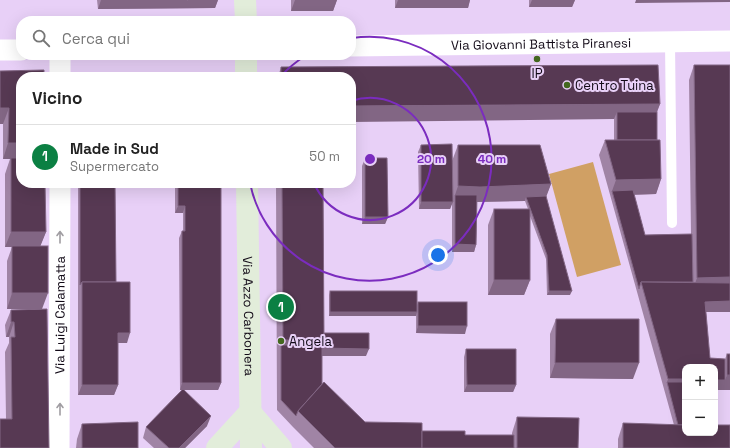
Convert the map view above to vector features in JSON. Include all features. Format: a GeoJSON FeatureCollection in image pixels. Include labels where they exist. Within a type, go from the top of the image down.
{"type":"FeatureCollection","features":[{"type":"Feature","properties":{"kind":"street"},"geometry":{"type":"LineString","coordinates":[[245,0],[246,16]]}},
{"type":"Feature","properties":{"kind":"street","name":"Via Giovanni Battista Piranesi"},"geometry":{"type":"LineString","coordinates":[[356,46],[730,41]]}},
{"type":"Feature","properties":{"kind":"street"},"geometry":{"type":"LineString","coordinates":[[0,50],[16,50]]}},
{"type":"Feature","properties":{"kind":"street"},"geometry":{"type":"LineString","coordinates":[[60,60],[60,72]]}},
{"type":"Feature","properties":{"kind":"street"},"geometry":{"type":"LineString","coordinates":[[246,60],[246,72]]}},
{"type":"Feature","properties":{"kind":"street","name":"Via Luigi Calamatta"},"geometry":{"type":"LineString","coordinates":[[59,448],[60,188]]}},
{"type":"Feature","properties":{"kind":"street","name":"Via Azzo Carbonera"},"geometry":{"type":"LineString","coordinates":[[248,188],[251,448]]}},
{"type":"Feature","properties":{"kind":"street"},"geometry":{"type":"LineString","coordinates":[[216,448],[250,412],[281,448]]}},
{"type":"Feature","properties":{"kind":"lane"},"geometry":{"type":"LineString","coordinates":[[670,42],[672,223]]}},
{"type":"Feature","properties":{"kind":"shaded area"},"geometry":{"type":"Polygon","coordinates":[[[593,162],[621,265],[577,277],[549,174],[593,162]]]}},
{"type":"Feature","properties":{"kind":"building"},"geometry":{"type":"Polygon","coordinates":[[[187,0],[187,1],[155,1],[187,0]]]}},
{"type":"Feature","properties":{"kind":"building"},"geometry":{"type":"Polygon","coordinates":[[[658,65],[660,104],[356,106],[356,72],[281,72],[281,67],[658,65]]]}},
{"type":"Feature","properties":{"kind":"building"},"geometry":{"type":"Polygon","coordinates":[[[694,65],[730,65],[730,277],[697,278],[694,65]]]}},
{"type":"Feature","properties":{"kind":"building"},"geometry":{"type":"Polygon","coordinates":[[[44,70],[44,72],[16,72],[16,143],[8,143],[9,108],[0,108],[0,71],[44,70]]]}},
{"type":"Feature","properties":{"kind":"building"},"geometry":{"type":"Polygon","coordinates":[[[617,112],[657,112],[657,140],[617,140],[617,112]]]}},
{"type":"Feature","properties":{"kind":"building"},"geometry":{"type":"Polygon","coordinates":[[[605,140],[660,140],[661,179],[616,180],[605,140]]]}},
{"type":"Feature","properties":{"kind":"building"},"geometry":{"type":"Polygon","coordinates":[[[452,144],[453,202],[421,202],[421,145],[452,144]]]}},
{"type":"Feature","properties":{"kind":"building"},"geometry":{"type":"Polygon","coordinates":[[[458,145],[540,145],[551,184],[480,187],[458,186],[458,145]]]}},
{"type":"Feature","properties":{"kind":"building"},"geometry":{"type":"Polygon","coordinates":[[[11,158],[16,158],[16,188],[45,188],[46,232],[11,232],[11,158]]]}},
{"type":"Feature","properties":{"kind":"building"},"geometry":{"type":"Polygon","coordinates":[[[365,158],[387,158],[388,217],[365,217],[365,158]]]}},
{"type":"Feature","properties":{"kind":"building"},"geometry":{"type":"Polygon","coordinates":[[[80,188],[115,188],[116,282],[82,282],[80,285],[80,188]]]}},
{"type":"Feature","properties":{"kind":"building"},"geometry":{"type":"Polygon","coordinates":[[[178,188],[221,188],[221,383],[182,383],[182,231],[185,231],[185,206],[178,206],[178,188]]]}},
{"type":"Feature","properties":{"kind":"building"},"geometry":{"type":"Polygon","coordinates":[[[282,188],[323,188],[324,340],[283,340],[282,188]]]}},
{"type":"Feature","properties":{"kind":"building"},"geometry":{"type":"Polygon","coordinates":[[[633,190],[645,235],[692,234],[693,282],[641,282],[639,289],[612,191],[633,190]]]}},
{"type":"Feature","properties":{"kind":"building"},"geometry":{"type":"Polygon","coordinates":[[[455,195],[477,195],[476,245],[455,244],[455,195]]]}},
{"type":"Feature","properties":{"kind":"building"},"geometry":{"type":"Polygon","coordinates":[[[546,196],[572,291],[549,291],[547,255],[526,197],[546,196]]]}},
{"type":"Feature","properties":{"kind":"building"},"geometry":{"type":"Polygon","coordinates":[[[494,209],[530,209],[530,280],[494,280],[494,209]]]}},
{"type":"Feature","properties":{"kind":"building"},"geometry":{"type":"Polygon","coordinates":[[[12,246],[48,246],[48,293],[12,293],[12,246]]]}},
{"type":"Feature","properties":{"kind":"building"},"geometry":{"type":"Polygon","coordinates":[[[82,282],[130,282],[130,333],[118,333],[118,385],[82,385],[82,282]]]}},
{"type":"Feature","properties":{"kind":"building"},"geometry":{"type":"Polygon","coordinates":[[[641,282],[730,283],[730,301],[705,302],[710,358],[725,359],[725,380],[718,380],[718,364],[682,364],[682,379],[668,379],[641,282]]]}},
{"type":"Feature","properties":{"kind":"building"},"geometry":{"type":"Polygon","coordinates":[[[330,291],[417,291],[417,312],[330,312],[330,291]]]}},
{"type":"Feature","properties":{"kind":"building"},"geometry":{"type":"Polygon","coordinates":[[[418,302],[467,302],[467,326],[418,326],[418,302]]]}},
{"type":"Feature","properties":{"kind":"building"},"geometry":{"type":"Polygon","coordinates":[[[47,309],[49,448],[0,448],[0,419],[12,419],[11,337],[15,337],[14,322],[11,322],[11,310],[47,309]]]}},
{"type":"Feature","properties":{"kind":"building"},"geometry":{"type":"Polygon","coordinates":[[[556,319],[639,319],[639,363],[555,363],[556,319]]]}},
{"type":"Feature","properties":{"kind":"building"},"geometry":{"type":"Polygon","coordinates":[[[324,333],[369,333],[369,349],[322,348],[324,333]]]}},
{"type":"Feature","properties":{"kind":"building"},"geometry":{"type":"Polygon","coordinates":[[[281,345],[322,345],[322,384],[298,411],[296,416],[281,400],[281,345]]]}},
{"type":"Feature","properties":{"kind":"building"},"geometry":{"type":"Polygon","coordinates":[[[466,349],[516,349],[516,385],[467,385],[466,349]]]}},
{"type":"Feature","properties":{"kind":"building"},"geometry":{"type":"Polygon","coordinates":[[[727,354],[730,354],[730,375],[727,375],[727,354]]]}},
{"type":"Feature","properties":{"kind":"building"},"geometry":{"type":"Polygon","coordinates":[[[324,382],[365,422],[422,423],[422,448],[335,448],[298,411],[324,382]]]}},
{"type":"Feature","properties":{"kind":"building"},"geometry":{"type":"Polygon","coordinates":[[[667,382],[682,382],[682,425],[678,425],[667,382]]]}},
{"type":"Feature","properties":{"kind":"building"},"geometry":{"type":"Polygon","coordinates":[[[183,389],[211,416],[179,448],[169,448],[146,427],[183,389]]]}},
{"type":"Feature","properties":{"kind":"building"},"geometry":{"type":"Polygon","coordinates":[[[517,417],[579,418],[578,448],[517,448],[517,417]]]}},
{"type":"Feature","properties":{"kind":"building"},"geometry":{"type":"Polygon","coordinates":[[[138,422],[138,448],[82,448],[82,424],[138,422]]]}},
{"type":"Feature","properties":{"kind":"building"},"geometry":{"type":"Polygon","coordinates":[[[623,423],[682,425],[682,436],[718,436],[718,425],[730,425],[730,448],[623,448],[623,423]]]}},
{"type":"Feature","properties":{"kind":"building"},"geometry":{"type":"Polygon","coordinates":[[[422,431],[465,431],[465,435],[514,435],[514,448],[422,448],[422,431]]]}},
{"type":"Feature","properties":{"kind":"place","name":"IP"},"geometry":{"type":"Point","coordinates":[537,59]}},
{"type":"Feature","properties":{"kind":"place","name":"Centro Tuina"},"geometry":{"type":"Point","coordinates":[567,85]}},
{"type":"Feature","properties":{"kind":"place","name":"Made in Sud"},"geometry":{"type":"Point","coordinates":[281,307]}},
{"type":"Feature","properties":{"kind":"place","name":"Angela"},"geometry":{"type":"Point","coordinates":[281,341]}}]}
